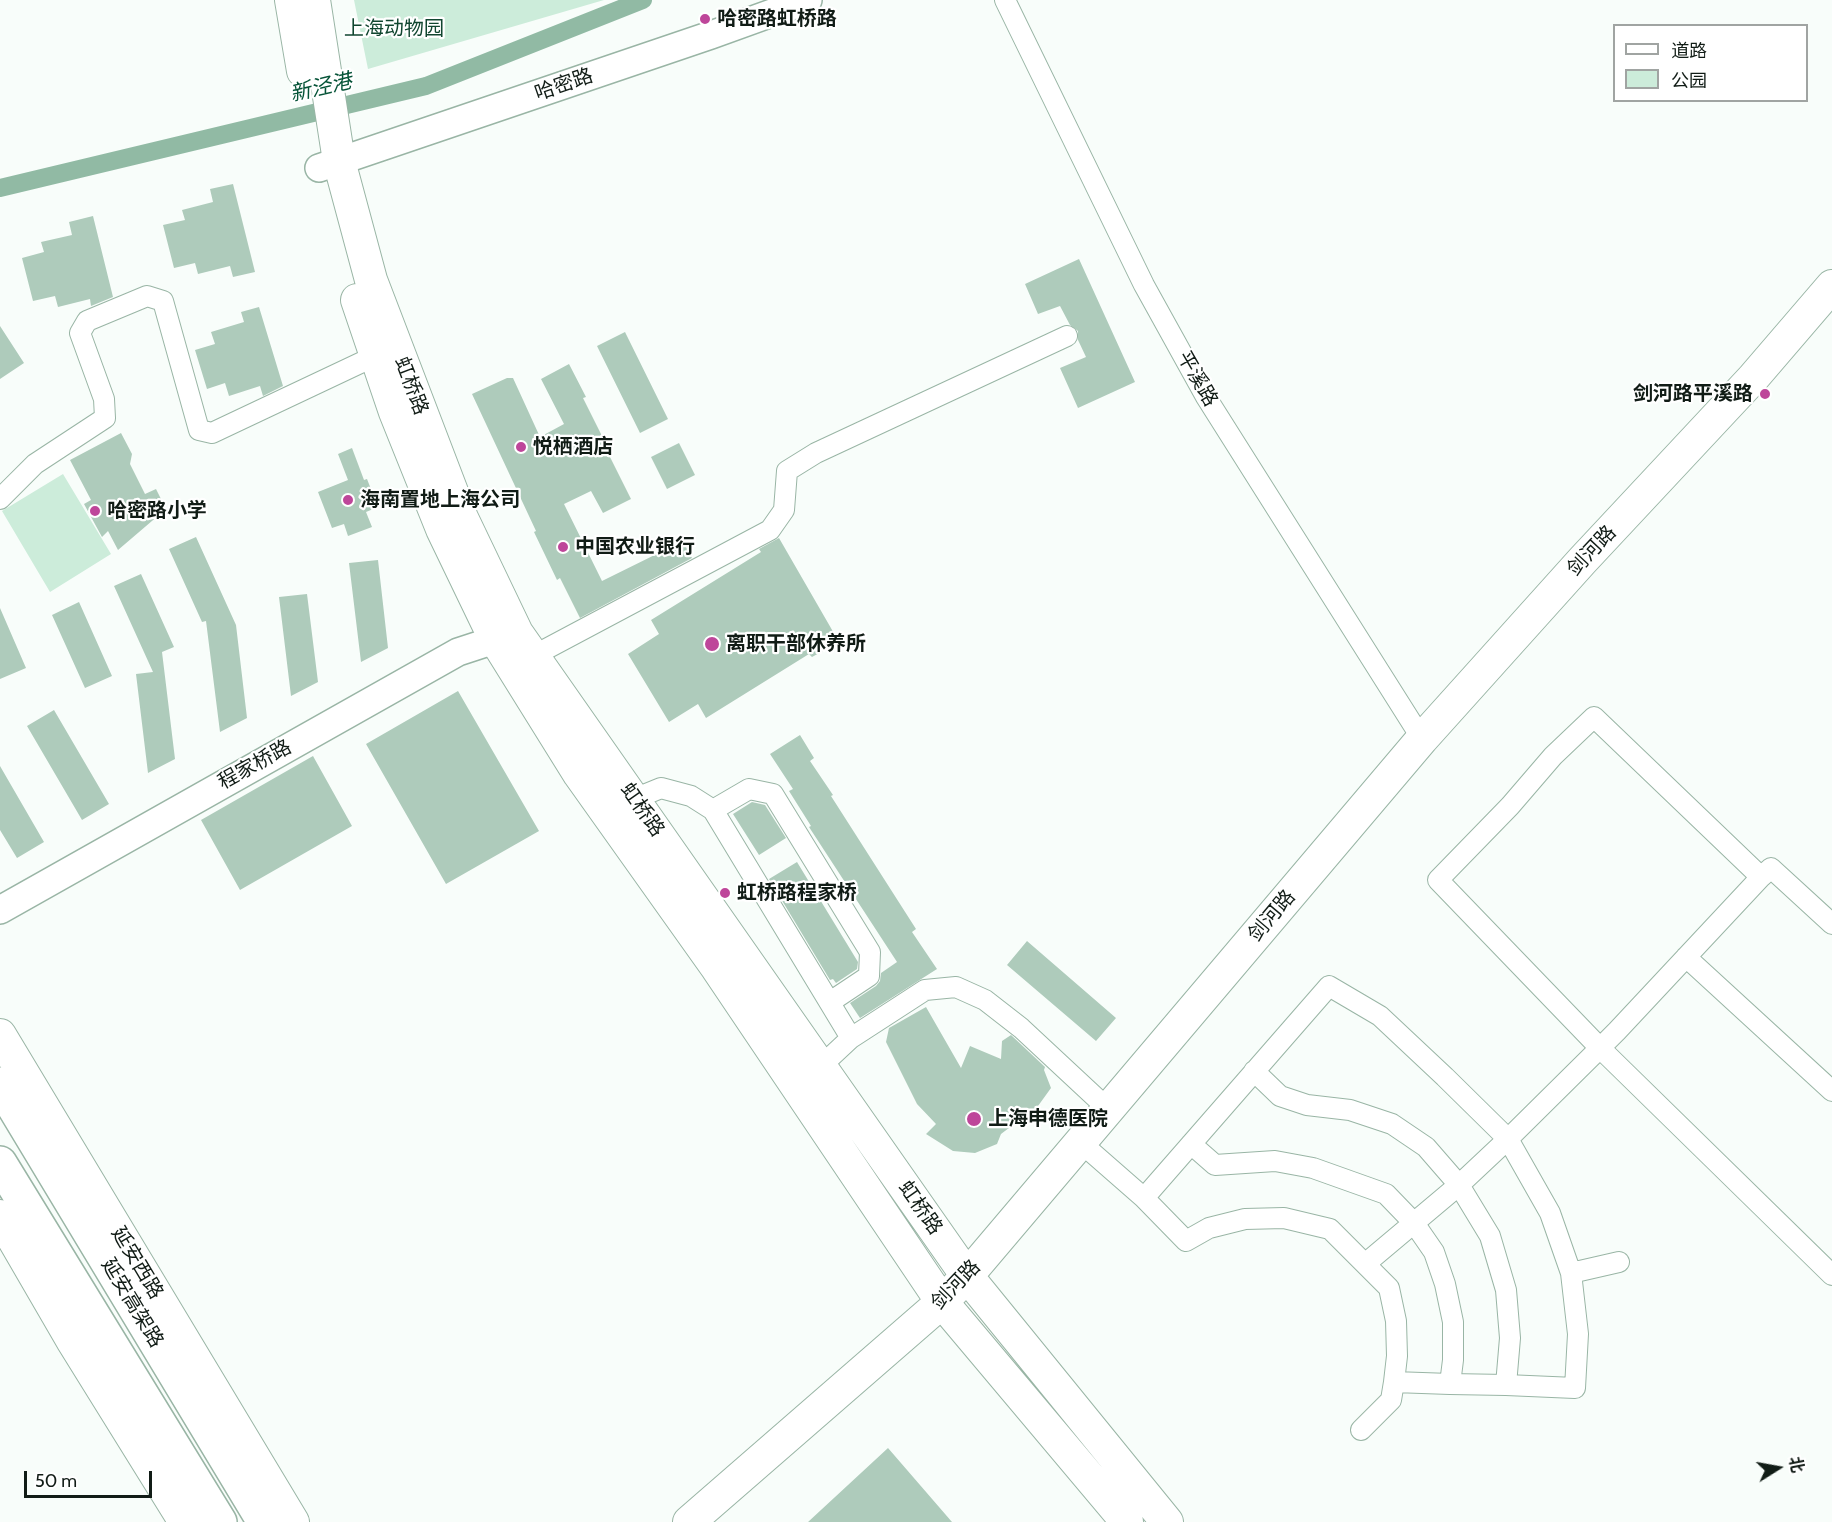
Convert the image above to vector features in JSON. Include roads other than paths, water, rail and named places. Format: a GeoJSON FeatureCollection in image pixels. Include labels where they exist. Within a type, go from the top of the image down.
{"type":"FeatureCollection","features":[{"type":"Feature","properties":{"kind":"highway","name":"延安高架路"},"geometry":{"type":"LineString","coordinates":[[0,1084],[264,1522]]}},
{"type":"Feature","properties":{"kind":"highway","name":"延安高架路"},"geometry":{"type":"LineString","coordinates":[[0,1163],[220,1522]]}},
{"type":"Feature","properties":{"kind":"main road","name":"虹桥路"},"geometry":{"type":"LineString","coordinates":[[291,0],[315,77],[328,164],[375,356],[442,529],[515,642],[634,799],[967,1276],[1167,1522]]}},
{"type":"Feature","properties":{"kind":"main road","name":"虹桥路"},"geometry":{"type":"LineString","coordinates":[[314,0],[315,77]]}},
{"type":"Feature","properties":{"kind":"main road","name":"虹桥路"},"geometry":{"type":"LineString","coordinates":[[328,164],[462,518],[515,642],[579,774],[717,968],[942,1302],[1127,1522]]}},
{"type":"Feature","properties":{"kind":"main road","name":"剑河路"},"geometry":{"type":"LineString","coordinates":[[688,1522],[942,1302],[967,1276],[1422,739],[1582,561],[1753,378],[1832,286]]}},
{"type":"Feature","properties":{"kind":"main road","name":"延安西路"},"geometry":{"type":"LineString","coordinates":[[0,1035],[292,1522]]}},
{"type":"Feature","properties":{"kind":"main road"},"geometry":{"type":"LineString","coordinates":[[0,1216],[178,1520]]}},
{"type":"Feature","properties":{"kind":"street","name":"哈密路"},"geometry":{"type":"LineString","coordinates":[[328,164],[808,0]]}},
{"type":"Feature","properties":{"kind":"street","name":"平溪路"},"geometry":{"type":"LineString","coordinates":[[1005,0],[1144,285],[1201,387],[1422,739]]}},
{"type":"Feature","properties":{"kind":"street"},"geometry":{"type":"LineString","coordinates":[[0,499],[35,464],[105,418],[104,399],[81,333],[87,321],[147,296],[163,301],[199,430],[212,432],[375,356]]}},
{"type":"Feature","properties":{"kind":"street"},"geometry":{"type":"LineString","coordinates":[[515,642],[770,530],[784,510],[788,471],[816,453],[1066,336]]}},
{"type":"Feature","properties":{"kind":"street","name":"程家桥路"},"geometry":{"type":"LineString","coordinates":[[0,910],[458,652],[515,642]]}},
{"type":"Feature","properties":{"kind":"street"},"geometry":{"type":"LineString","coordinates":[[1761,877],[1594,717],[1553,756],[1510,806],[1438,880],[1600,1048],[1832,1275]]}},
{"type":"Feature","properties":{"kind":"street"},"geometry":{"type":"LineString","coordinates":[[634,799],[661,788],[691,795],[713,810],[851,1038]]}},
{"type":"Feature","properties":{"kind":"street"},"geometry":{"type":"LineString","coordinates":[[713,810],[749,789],[773,794],[870,951],[869,976],[830,1002]]}},
{"type":"Feature","properties":{"kind":"street"},"geometry":{"type":"LineString","coordinates":[[1365,1264],[1459,1185],[1508,1139],[1600,1048],[1771,868],[1832,924]]}},
{"type":"Feature","properties":{"kind":"street"},"geometry":{"type":"LineString","coordinates":[[1686,957],[1832,1091]]}},
{"type":"Feature","properties":{"kind":"street"},"geometry":{"type":"LineString","coordinates":[[1144,1198],[1329,986],[1380,1016],[1508,1139],[1550,1213],[1571,1273],[1578,1334],[1575,1388],[1394,1382]]}},
{"type":"Feature","properties":{"kind":"street"},"geometry":{"type":"LineString","coordinates":[[821,1066],[851,1038],[925,990],[956,987],[985,1000],[1021,1028],[1108,1109]]}},
{"type":"Feature","properties":{"kind":"street"},"geometry":{"type":"LineString","coordinates":[[1254,1071],[1280,1096],[1307,1105],[1350,1110],[1392,1124],[1426,1147],[1459,1185],[1490,1236],[1506,1290],[1510,1338],[1506,1385]]}},
{"type":"Feature","properties":{"kind":"street"},"geometry":{"type":"LineString","coordinates":[[1080,1142],[1144,1198],[1186,1241],[1209,1228],[1245,1219],[1284,1218],[1330,1229],[1389,1288],[1396,1321],[1397,1356],[1391,1400],[1361,1430]]}},
{"type":"Feature","properties":{"kind":"street"},"geometry":{"type":"LineString","coordinates":[[1191,1144],[1215,1165],[1275,1161],[1313,1168],[1386,1194],[1414,1223],[1434,1252],[1445,1284],[1453,1322],[1453,1360],[1450,1384]]}},
{"type":"Feature","properties":{"kind":"street"},"geometry":{"type":"LineString","coordinates":[[1571,1273],[1619,1262]]}},
{"type":"Feature","properties":{"kind":"waterway","name":"新泾港"},"geometry":{"type":"LineString","coordinates":[[0,188],[426,86],[643,0]]}},
{"type":"Feature","properties":{"kind":"place","name":"哈密路虹桥路"},"geometry":{"type":"Point","coordinates":[705,19]}},
{"type":"Feature","properties":{"kind":"place","name":"剑河路平溪路"},"geometry":{"type":"Point","coordinates":[1765,394]}},
{"type":"Feature","properties":{"kind":"place","name":"悦栖酒店"},"geometry":{"type":"Point","coordinates":[521,447]}},
{"type":"Feature","properties":{"kind":"place","name":"海南置地上海公司"},"geometry":{"type":"Point","coordinates":[348,500]}},
{"type":"Feature","properties":{"kind":"place","name":"哈密路小学"},"geometry":{"type":"Point","coordinates":[95,511]}},
{"type":"Feature","properties":{"kind":"place","name":"中国农业银行"},"geometry":{"type":"Point","coordinates":[563,547]}},
{"type":"Feature","properties":{"kind":"place","name":"离职干部休养所"},"geometry":{"type":"Point","coordinates":[712,644]}},
{"type":"Feature","properties":{"kind":"place","name":"虹桥路程家桥"},"geometry":{"type":"Point","coordinates":[725,893]}},
{"type":"Feature","properties":{"kind":"place","name":"上海申德医院"},"geometry":{"type":"Point","coordinates":[974,1119]}},
{"type":"Feature","properties":{"kind":"park label","name":"上海动物园"},"geometry":{"type":"Point","coordinates":[394,29]}}]}
